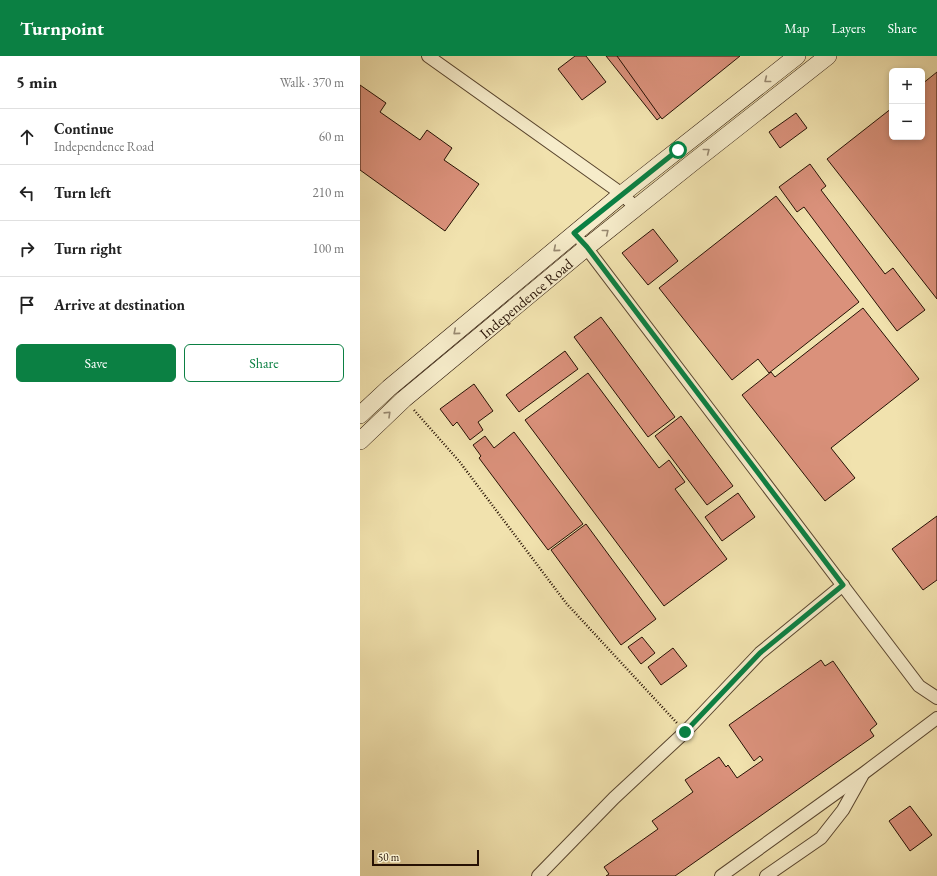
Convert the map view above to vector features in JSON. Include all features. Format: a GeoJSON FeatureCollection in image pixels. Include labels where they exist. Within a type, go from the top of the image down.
{"type":"FeatureCollection","features":[{"type":"Feature","properties":{"kind":"main road","name":"Independence Road"},"geometry":{"type":"LineString","coordinates":[[360,415],[389,388],[574,233],[797,56]]}},
{"type":"Feature","properties":{"kind":"main road","name":"Independence Road"},"geometry":{"type":"LineString","coordinates":[[360,441],[404,399],[587,247],[828,56]]}},
{"type":"Feature","properties":{"kind":"street"},"geometry":{"type":"LineString","coordinates":[[428,56],[622,194],[636,208]]}},
{"type":"Feature","properties":{"kind":"street"},"geometry":{"type":"LineString","coordinates":[[574,233],[587,247],[919,686],[937,698]]}},
{"type":"Feature","properties":{"kind":"street"},"geometry":{"type":"LineString","coordinates":[[538,876],[614,798],[685,732],[760,653],[843,585]]}},
{"type":"Feature","properties":{"kind":"street"},"geometry":{"type":"LineString","coordinates":[[721,876],[864,773],[937,718]]}},
{"type":"Feature","properties":{"kind":"street"},"geometry":{"type":"LineString","coordinates":[[766,876],[821,838],[843,810],[864,773]]}},
{"type":"Feature","properties":{"kind":"path"},"geometry":{"type":"LineString","coordinates":[[404,399],[459,461],[566,603],[685,732]]}},
{"type":"Feature","properties":{"kind":"building"},"geometry":{"type":"Polygon","coordinates":[[[575,56],[586,56],[606,82],[582,100],[558,69],[575,56]]]}},
{"type":"Feature","properties":{"kind":"building"},"geometry":{"type":"Polygon","coordinates":[[[606,56],[737,56],[657,120],[606,56]]]}},
{"type":"Feature","properties":{"kind":"building"},"geometry":{"type":"Polygon","coordinates":[[[617,56],[740,56],[662,119],[617,56]]]}},
{"type":"Feature","properties":{"kind":"building"},"geometry":{"type":"Polygon","coordinates":[[[937,72],[937,299],[827,159],[889,110],[889,140],[925,140],[925,82],[937,72]]]}},
{"type":"Feature","properties":{"kind":"building"},"geometry":{"type":"Polygon","coordinates":[[[360,85],[386,103],[380,112],[420,140],[427,130],[452,148],[444,160],[479,184],[445,231],[360,170],[360,85]]]}},
{"type":"Feature","properties":{"kind":"building"},"geometry":{"type":"Polygon","coordinates":[[[796,113],[807,128],[780,148],[769,132],[796,113]]]}},
{"type":"Feature","properties":{"kind":"building"},"geometry":{"type":"Polygon","coordinates":[[[810,164],[826,186],[821,190],[885,274],[893,268],[925,310],[897,331],[804,207],[797,212],[779,187],[810,164]]]}},
{"type":"Feature","properties":{"kind":"building"},"geometry":{"type":"Polygon","coordinates":[[[776,196],[859,302],[769,373],[758,359],[732,380],[659,288],[776,196]]]}},
{"type":"Feature","properties":{"kind":"building"},"geometry":{"type":"Polygon","coordinates":[[[653,229],[678,261],[648,285],[622,253],[653,229]]]}},
{"type":"Feature","properties":{"kind":"building"},"geometry":{"type":"Polygon","coordinates":[[[863,308],[919,379],[831,448],[855,478],[825,501],[742,395],[771,372],[775,377],[863,308]]]}},
{"type":"Feature","properties":{"kind":"building"},"geometry":{"type":"Polygon","coordinates":[[[601,317],[675,417],[648,437],[574,337],[601,317]]]}},
{"type":"Feature","properties":{"kind":"building"},"geometry":{"type":"Polygon","coordinates":[[[565,351],[578,369],[519,412],[506,395],[565,351]]]}},
{"type":"Feature","properties":{"kind":"building"},"geometry":{"type":"Polygon","coordinates":[[[588,373],[659,468],[669,460],[685,482],[675,489],[727,559],[664,606],[525,420],[588,373]]]}},
{"type":"Feature","properties":{"kind":"building"},"geometry":{"type":"Polygon","coordinates":[[[474,384],[493,411],[478,422],[483,430],[470,440],[457,422],[453,426],[440,409],[474,384]]]}},
{"type":"Feature","properties":{"kind":"building"},"geometry":{"type":"Polygon","coordinates":[[[681,416],[733,486],[707,505],[655,436],[681,416]]]}},
{"type":"Feature","properties":{"kind":"building"},"geometry":{"type":"Polygon","coordinates":[[[514,432],[583,524],[548,550],[479,458],[481,456],[473,445],[485,436],[494,448],[514,432]]]}},
{"type":"Feature","properties":{"kind":"building"},"geometry":{"type":"Polygon","coordinates":[[[738,493],[755,517],[722,541],[705,517],[738,493]]]}},
{"type":"Feature","properties":{"kind":"building"},"geometry":{"type":"Polygon","coordinates":[[[937,516],[937,580],[923,590],[892,549],[937,516]]]}},
{"type":"Feature","properties":{"kind":"building"},"geometry":{"type":"Polygon","coordinates":[[[586,524],[656,619],[621,645],[551,550],[586,524]]]}},
{"type":"Feature","properties":{"kind":"building"},"geometry":{"type":"Polygon","coordinates":[[[642,637],[655,653],[641,664],[628,647],[642,637]]]}},
{"type":"Feature","properties":{"kind":"building"},"geometry":{"type":"Polygon","coordinates":[[[673,648],[687,666],[661,685],[648,667],[673,648]]]}},
{"type":"Feature","properties":{"kind":"building"},"geometry":{"type":"Polygon","coordinates":[[[821,660],[825,666],[833,661],[877,724],[870,730],[874,736],[675,876],[606,876],[609,874],[604,867],[658,829],[652,821],[693,792],[685,780],[719,757],[726,767],[728,765],[737,778],[763,760],[760,756],[754,761],[729,725],[821,660]]]}},
{"type":"Feature","properties":{"kind":"building"},"geometry":{"type":"Polygon","coordinates":[[[910,806],[932,835],[910,851],[889,821],[910,806]]]}},
{"type":"Feature","properties":{"kind":"route"},"geometry":{"type":"LineString","coordinates":[[678,150],[574,233],[587,247],[843,585],[760,653],[685,732]]}}]}
